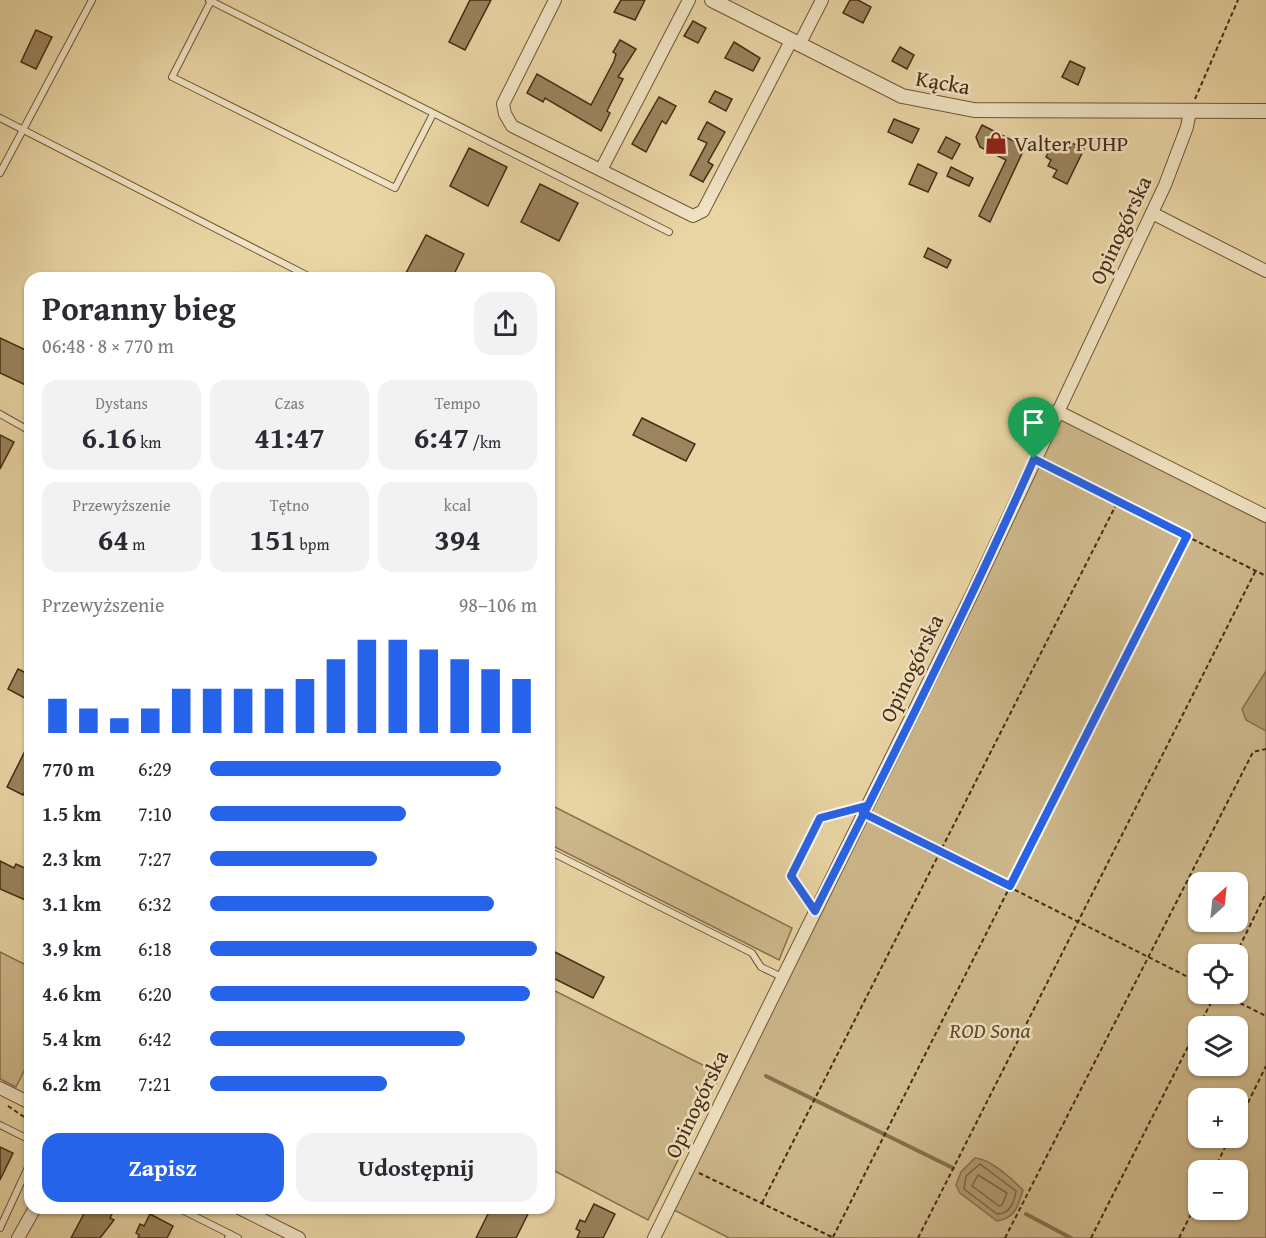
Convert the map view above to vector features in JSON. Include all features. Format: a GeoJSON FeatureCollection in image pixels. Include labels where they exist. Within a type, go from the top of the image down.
{"type":"FeatureCollection","features":[{"type":"Feature","properties":{"kind":"street"},"geometry":{"type":"LineString","coordinates":[[555,0],[503,104],[505,114],[512,126],[693,216],[703,211],[795,43],[822,0]]}},
{"type":"Feature","properties":{"kind":"street"},"geometry":{"type":"LineString","coordinates":[[601,170],[689,0]]}},
{"type":"Feature","properties":{"kind":"street","name":"Kącka"},"geometry":{"type":"LineString","coordinates":[[712,0],[902,96],[938,105],[974,110],[1266,111]]}},
{"type":"Feature","properties":{"kind":"street","name":"Opinogórska"},"geometry":{"type":"LineString","coordinates":[[654,1238],[979,579],[1152,213],[1187,127],[1190,111]]}},
{"type":"Feature","properties":{"kind":"street"},"geometry":{"type":"LineString","coordinates":[[1152,213],[1266,271]]}},
{"type":"Feature","properties":{"kind":"street"},"geometry":{"type":"LineString","coordinates":[[1057,411],[1266,516]]}},
{"type":"Feature","properties":{"kind":"street"},"geometry":{"type":"LineString","coordinates":[[0,1088],[24,1100]]}},
{"type":"Feature","properties":{"kind":"street"},"geometry":{"type":"LineString","coordinates":[[18,1238],[32,1214]]}},
{"type":"Feature","properties":{"kind":"street"},"geometry":{"type":"LineString","coordinates":[[250,1214],[299,1238]]}},
{"type":"Feature","properties":{"kind":"lane"},"geometry":{"type":"LineString","coordinates":[[0,173],[92,0]]}},
{"type":"Feature","properties":{"kind":"lane"},"geometry":{"type":"LineString","coordinates":[[433,114],[395,188],[172,77],[210,1],[669,232]]}},
{"type":"Feature","properties":{"kind":"lane"},"geometry":{"type":"LineString","coordinates":[[0,118],[300,272]]}},
{"type":"Feature","properties":{"kind":"lane"},"geometry":{"type":"LineString","coordinates":[[0,414],[24,427]]}},
{"type":"Feature","properties":{"kind":"lane"},"geometry":{"type":"LineString","coordinates":[[815,911],[791,876],[820,818],[864,810]]}},
{"type":"Feature","properties":{"kind":"lane"},"geometry":{"type":"LineString","coordinates":[[555,854],[752,953],[761,967],[782,977]]}},
{"type":"Feature","properties":{"kind":"lane"},"geometry":{"type":"LineString","coordinates":[[0,1125],[24,1137]]}},
{"type":"Feature","properties":{"kind":"lane"},"geometry":{"type":"LineString","coordinates":[[0,1228],[24,1175]]}},
{"type":"Feature","properties":{"kind":"lane"},"geometry":{"type":"LineString","coordinates":[[189,1214],[229,1236],[238,1238]]}},
{"type":"Feature","properties":{"kind":"path"},"geometry":{"type":"LineString","coordinates":[[1190,111],[1238,0]]}},
{"type":"Feature","properties":{"kind":"path"},"geometry":{"type":"LineString","coordinates":[[1034,459],[1266,576]]}},
{"type":"Feature","properties":{"kind":"path"},"geometry":{"type":"LineString","coordinates":[[762,1203],[1118,501]]}},
{"type":"Feature","properties":{"kind":"path"},"geometry":{"type":"LineString","coordinates":[[689,1168],[834,1238],[1187,536]]}},
{"type":"Feature","properties":{"kind":"path"},"geometry":{"type":"LineString","coordinates":[[918,1238],[1256,570]]}},
{"type":"Feature","properties":{"kind":"path"},"geometry":{"type":"LineString","coordinates":[[1005,1238],[1253,752],[1266,750]]}},
{"type":"Feature","properties":{"kind":"path"},"geometry":{"type":"LineString","coordinates":[[864,810],[1188,977]]}},
{"type":"Feature","properties":{"kind":"path"},"geometry":{"type":"LineString","coordinates":[[1241,944],[1266,893]]}},
{"type":"Feature","properties":{"kind":"path"},"geometry":{"type":"LineString","coordinates":[[1242,1004],[1266,1016]]}},
{"type":"Feature","properties":{"kind":"path"},"geometry":{"type":"LineString","coordinates":[[1092,1238],[1188,1049]]}},
{"type":"Feature","properties":{"kind":"path"},"geometry":{"type":"LineString","coordinates":[[1248,1103],[1266,1066]]}},
{"type":"Feature","properties":{"kind":"path"},"geometry":{"type":"LineString","coordinates":[[6,1105],[24,1117]]}},
{"type":"Feature","properties":{"kind":"path"},"geometry":{"type":"LineString","coordinates":[[1179,1238],[1188,1220]]}},
{"type":"Feature","properties":{"kind":"green space","name":"ROD Sona"},"geometry":{"type":"Polygon","coordinates":[[[1062,418],[1266,523],[1266,1238],[729,1238],[668,1207],[1062,418]]]}},
{"type":"Feature","properties":{"kind":"green space"},"geometry":{"type":"Polygon","coordinates":[[[555,807],[792,928],[779,960],[555,847],[555,807]]]}},
{"type":"Feature","properties":{"kind":"green space"},"geometry":{"type":"Polygon","coordinates":[[[0,952],[24,964],[24,1071],[16,1087],[0,1079],[0,952]]]}},
{"type":"Feature","properties":{"kind":"green space"},"geometry":{"type":"Polygon","coordinates":[[[555,991],[721,1074],[648,1220],[555,1171],[555,991]]]}},
{"type":"Feature","properties":{"kind":"water"},"geometry":{"type":"Polygon","coordinates":[[[1266,671],[1266,731],[1246,720],[1242,709],[1266,671]]]}},
{"type":"Feature","properties":{"kind":"water"},"geometry":{"type":"Polygon","coordinates":[[[975,1158],[994,1166],[1023,1190],[1012,1214],[1003,1220],[997,1221],[960,1193],[956,1185],[961,1172],[975,1158]]]}},
{"type":"Feature","properties":{"kind":"building"},"geometry":{"type":"Polygon","coordinates":[[[470,0],[491,0],[465,50],[449,42],[470,0]]]}},
{"type":"Feature","properties":{"kind":"building"},"geometry":{"type":"Polygon","coordinates":[[[621,0],[645,0],[635,20],[614,12],[621,0]]]}},
{"type":"Feature","properties":{"kind":"building"},"geometry":{"type":"Polygon","coordinates":[[[850,0],[858,0],[871,7],[863,23],[843,13],[850,0]]]}},
{"type":"Feature","properties":{"kind":"building"},"geometry":{"type":"Polygon","coordinates":[[[693,21],[706,28],[698,43],[684,36],[693,21]]]}},
{"type":"Feature","properties":{"kind":"building"},"geometry":{"type":"Polygon","coordinates":[[[36,30],[52,37],[36,69],[21,62],[36,30]]]}},
{"type":"Feature","properties":{"kind":"building"},"geometry":{"type":"Polygon","coordinates":[[[620,40],[636,49],[618,77],[623,79],[607,111],[610,113],[601,131],[545,98],[543,102],[527,93],[537,74],[591,105],[614,61],[616,54],[613,52],[620,40]]]}},
{"type":"Feature","properties":{"kind":"building"},"geometry":{"type":"Polygon","coordinates":[[[734,42],[760,58],[753,71],[725,58],[734,42]]]}},
{"type":"Feature","properties":{"kind":"building"},"geometry":{"type":"Polygon","coordinates":[[[900,47],[914,55],[907,69],[892,61],[900,47]]]}},
{"type":"Feature","properties":{"kind":"building"},"geometry":{"type":"Polygon","coordinates":[[[1070,61],[1085,68],[1078,85],[1062,77],[1070,61]]]}},
{"type":"Feature","properties":{"kind":"building"},"geometry":{"type":"Polygon","coordinates":[[[715,91],[732,99],[726,111],[709,102],[715,91]]]}},
{"type":"Feature","properties":{"kind":"building"},"geometry":{"type":"Polygon","coordinates":[[[659,97],[676,106],[666,124],[662,121],[646,152],[632,144],[659,97]]]}},
{"type":"Feature","properties":{"kind":"building"},"geometry":{"type":"Polygon","coordinates":[[[894,119],[919,129],[912,143],[888,132],[894,119]]]}},
{"type":"Feature","properties":{"kind":"building"},"geometry":{"type":"Polygon","coordinates":[[[707,122],[725,132],[708,162],[713,165],[703,182],[690,175],[707,143],[698,139],[707,122]]]}},
{"type":"Feature","properties":{"kind":"building"},"geometry":{"type":"Polygon","coordinates":[[[982,125],[1025,147],[990,222],[979,216],[1006,160],[980,147],[976,137],[982,125]]]}},
{"type":"Feature","properties":{"kind":"building"},"geometry":{"type":"Polygon","coordinates":[[[946,137],[960,144],[952,159],[938,152],[946,137]]]}},
{"type":"Feature","properties":{"kind":"building"},"geometry":{"type":"Polygon","coordinates":[[[1072,143],[1084,149],[1067,184],[1053,177],[1057,170],[1048,166],[1051,160],[1046,157],[1052,145],[1067,152],[1072,143]]]}},
{"type":"Feature","properties":{"kind":"building"},"geometry":{"type":"Polygon","coordinates":[[[469,148],[507,167],[488,206],[450,186],[469,148]]]}},
{"type":"Feature","properties":{"kind":"building"},"geometry":{"type":"Polygon","coordinates":[[[918,164],[937,173],[928,192],[909,184],[918,164]]]}},
{"type":"Feature","properties":{"kind":"building"},"geometry":{"type":"Polygon","coordinates":[[[951,167],[973,178],[969,186],[947,176],[951,167]]]}},
{"type":"Feature","properties":{"kind":"building"},"geometry":{"type":"Polygon","coordinates":[[[540,184],[578,203],[559,241],[521,222],[540,184]]]}},
{"type":"Feature","properties":{"kind":"building"},"geometry":{"type":"Polygon","coordinates":[[[426,235],[464,254],[455,272],[407,272],[426,235]]]}},
{"type":"Feature","properties":{"kind":"building"},"geometry":{"type":"Polygon","coordinates":[[[928,248],[951,260],[947,268],[924,257],[928,248]]]}},
{"type":"Feature","properties":{"kind":"building"},"geometry":{"type":"Polygon","coordinates":[[[0,338],[24,349],[24,384],[0,373],[0,338]]]}},
{"type":"Feature","properties":{"kind":"building"},"geometry":{"type":"Polygon","coordinates":[[[642,418],[695,444],[686,461],[633,435],[642,418]]]}},
{"type":"Feature","properties":{"kind":"building"},"geometry":{"type":"Polygon","coordinates":[[[0,435],[14,442],[0,469],[0,435]]]}},
{"type":"Feature","properties":{"kind":"building"},"geometry":{"type":"Polygon","coordinates":[[[18,669],[24,672],[24,698],[8,689],[18,669]]]}},
{"type":"Feature","properties":{"kind":"building"},"geometry":{"type":"Polygon","coordinates":[[[24,753],[24,793],[23,795],[7,787],[24,753]]]}},
{"type":"Feature","properties":{"kind":"building"},"geometry":{"type":"Polygon","coordinates":[[[0,861],[14,868],[16,864],[24,868],[24,899],[0,889],[0,861]]]}},
{"type":"Feature","properties":{"kind":"building"},"geometry":{"type":"Polygon","coordinates":[[[555,952],[604,977],[593,998],[555,979],[555,952]]]}},
{"type":"Feature","properties":{"kind":"building"},"geometry":{"type":"Polygon","coordinates":[[[0,1147],[13,1153],[0,1180],[0,1147]]]}},
{"type":"Feature","properties":{"kind":"building"},"geometry":{"type":"Polygon","coordinates":[[[594,1204],[615,1214],[603,1238],[577,1238],[580,1231],[576,1229],[580,1220],[585,1222],[594,1204]]]}},
{"type":"Feature","properties":{"kind":"building"},"geometry":{"type":"Polygon","coordinates":[[[84,1214],[112,1214],[110,1218],[114,1220],[100,1238],[71,1238],[84,1214]]]}},
{"type":"Feature","properties":{"kind":"building"},"geometry":{"type":"Polygon","coordinates":[[[150,1214],[173,1226],[167,1238],[138,1238],[139,1235],[136,1233],[140,1224],[144,1226],[150,1214]]]}},
{"type":"Feature","properties":{"kind":"building"},"geometry":{"type":"Polygon","coordinates":[[[488,1214],[528,1214],[516,1238],[476,1238],[488,1214]]]}},
{"type":"Feature","properties":{"kind":"waterway"},"geometry":{"type":"LineString","coordinates":[[766,1076],[953,1168]]}},
{"type":"Feature","properties":{"kind":"waterway"},"geometry":{"type":"LineString","coordinates":[[1026,1214],[1071,1238]]}},
{"type":"Feature","properties":{"kind":"place","name":"Valter PUHP"},"geometry":{"type":"Point","coordinates":[996,143]}},
{"type":"Feature","properties":{"kind":"route"},"geometry":{"type":"LineString","coordinates":[[1034,459],[974,590],[951,632],[866,806],[840,862],[815,911],[791,876],[820,818],[866,806],[863,813],[1010,886],[1187,536],[1034,459]]}}]}
